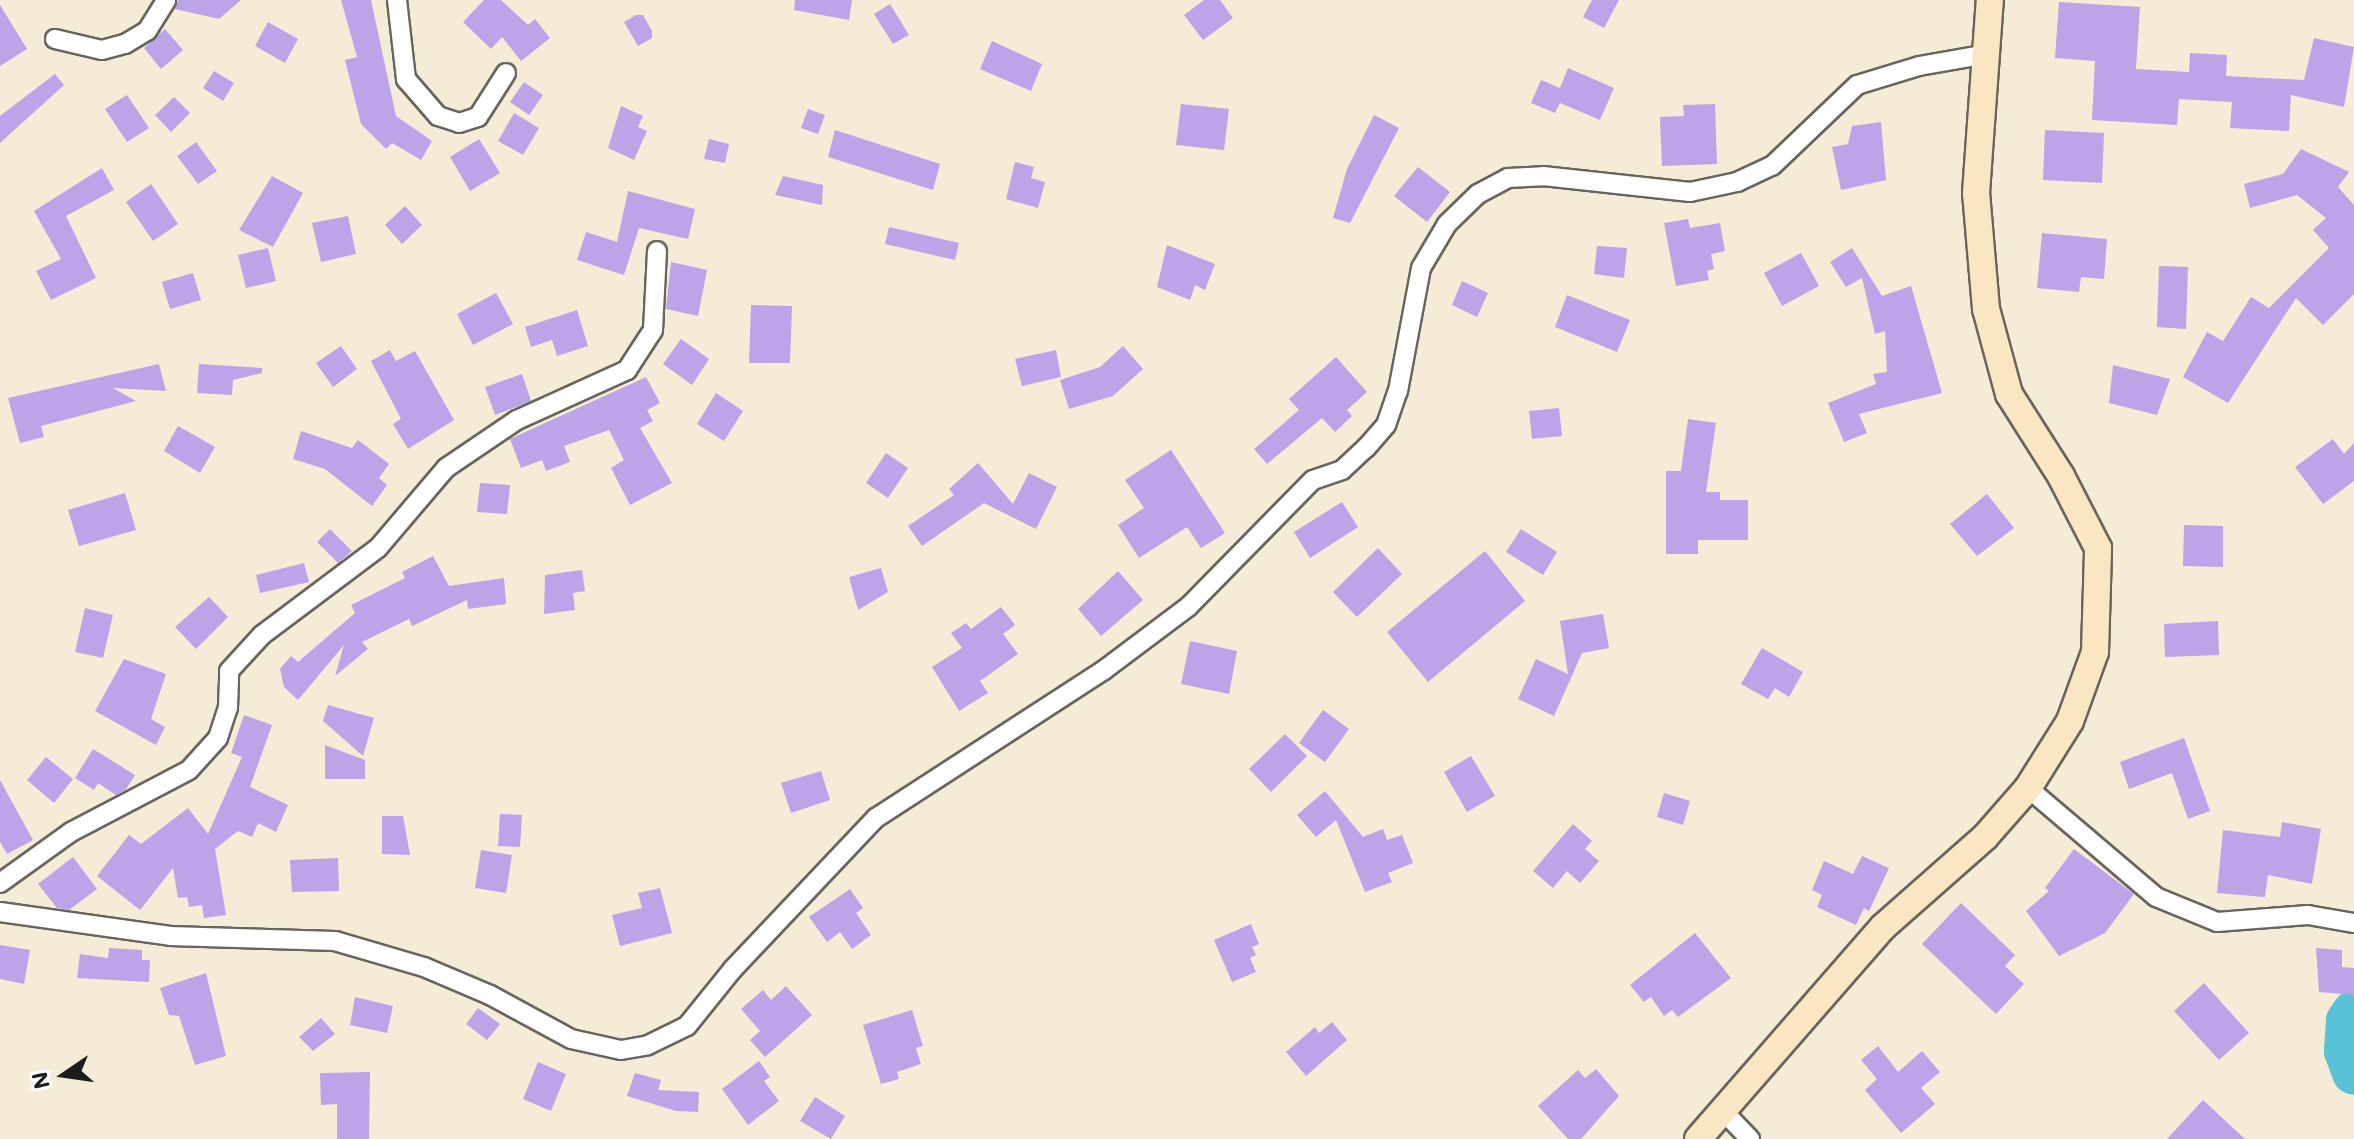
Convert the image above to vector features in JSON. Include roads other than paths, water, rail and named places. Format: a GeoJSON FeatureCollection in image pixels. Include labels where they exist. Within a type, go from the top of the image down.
{"type":"FeatureCollection","features":[{"type":"Feature","properties":{"kind":"street"},"geometry":{"type":"LineString","coordinates":[[55,39],[102,50],[125,44],[147,31],[166,0]]}},
{"type":"Feature","properties":{"kind":"street"},"geometry":{"type":"LineString","coordinates":[[397,0],[402,65],[414,92],[430,111],[459,123],[478,117],[506,73]]}},
{"type":"Feature","properties":{"kind":"street"},"geometry":{"type":"LineString","coordinates":[[1698,1139],[1725,1113],[1883,927],[1985,837],[2028,788],[2070,721],[2095,652],[2098,548],[2061,476],[2009,394],[1986,309],[1976,193],[1990,0]]}},
{"type":"Feature","properties":{"kind":"street"},"geometry":{"type":"LineString","coordinates":[[0,912],[170,936],[335,941],[424,967],[490,995],[571,1039],[621,1050],[648,1045],[687,1026],[733,969],[876,818],[1104,670],[1188,607],[1313,480],[1342,470],[1366,448],[1386,425],[1398,391],[1421,268],[1447,224],[1478,194],[1508,178],[1543,176],[1690,192],[1737,182],[1772,166],[1857,85],[1987,54]]}},
{"type":"Feature","properties":{"kind":"street"},"geometry":{"type":"LineString","coordinates":[[0,883],[71,832],[189,770],[218,738],[228,708],[229,671],[262,635],[378,548],[446,468],[517,420],[627,370],[653,330],[657,251]]}},
{"type":"Feature","properties":{"kind":"street"},"geometry":{"type":"LineString","coordinates":[[2028,788],[2156,897],[2217,922],[2308,915],[2354,923]]}},
{"type":"Feature","properties":{"kind":"street"},"geometry":{"type":"LineString","coordinates":[[1725,1113],[1750,1139]]}},
{"type":"Feature","properties":{"kind":"waterway"},"geometry":{"type":"LineString","coordinates":[[2354,1012],[2348,1021],[2346,1051],[2354,1073]]}}]}
